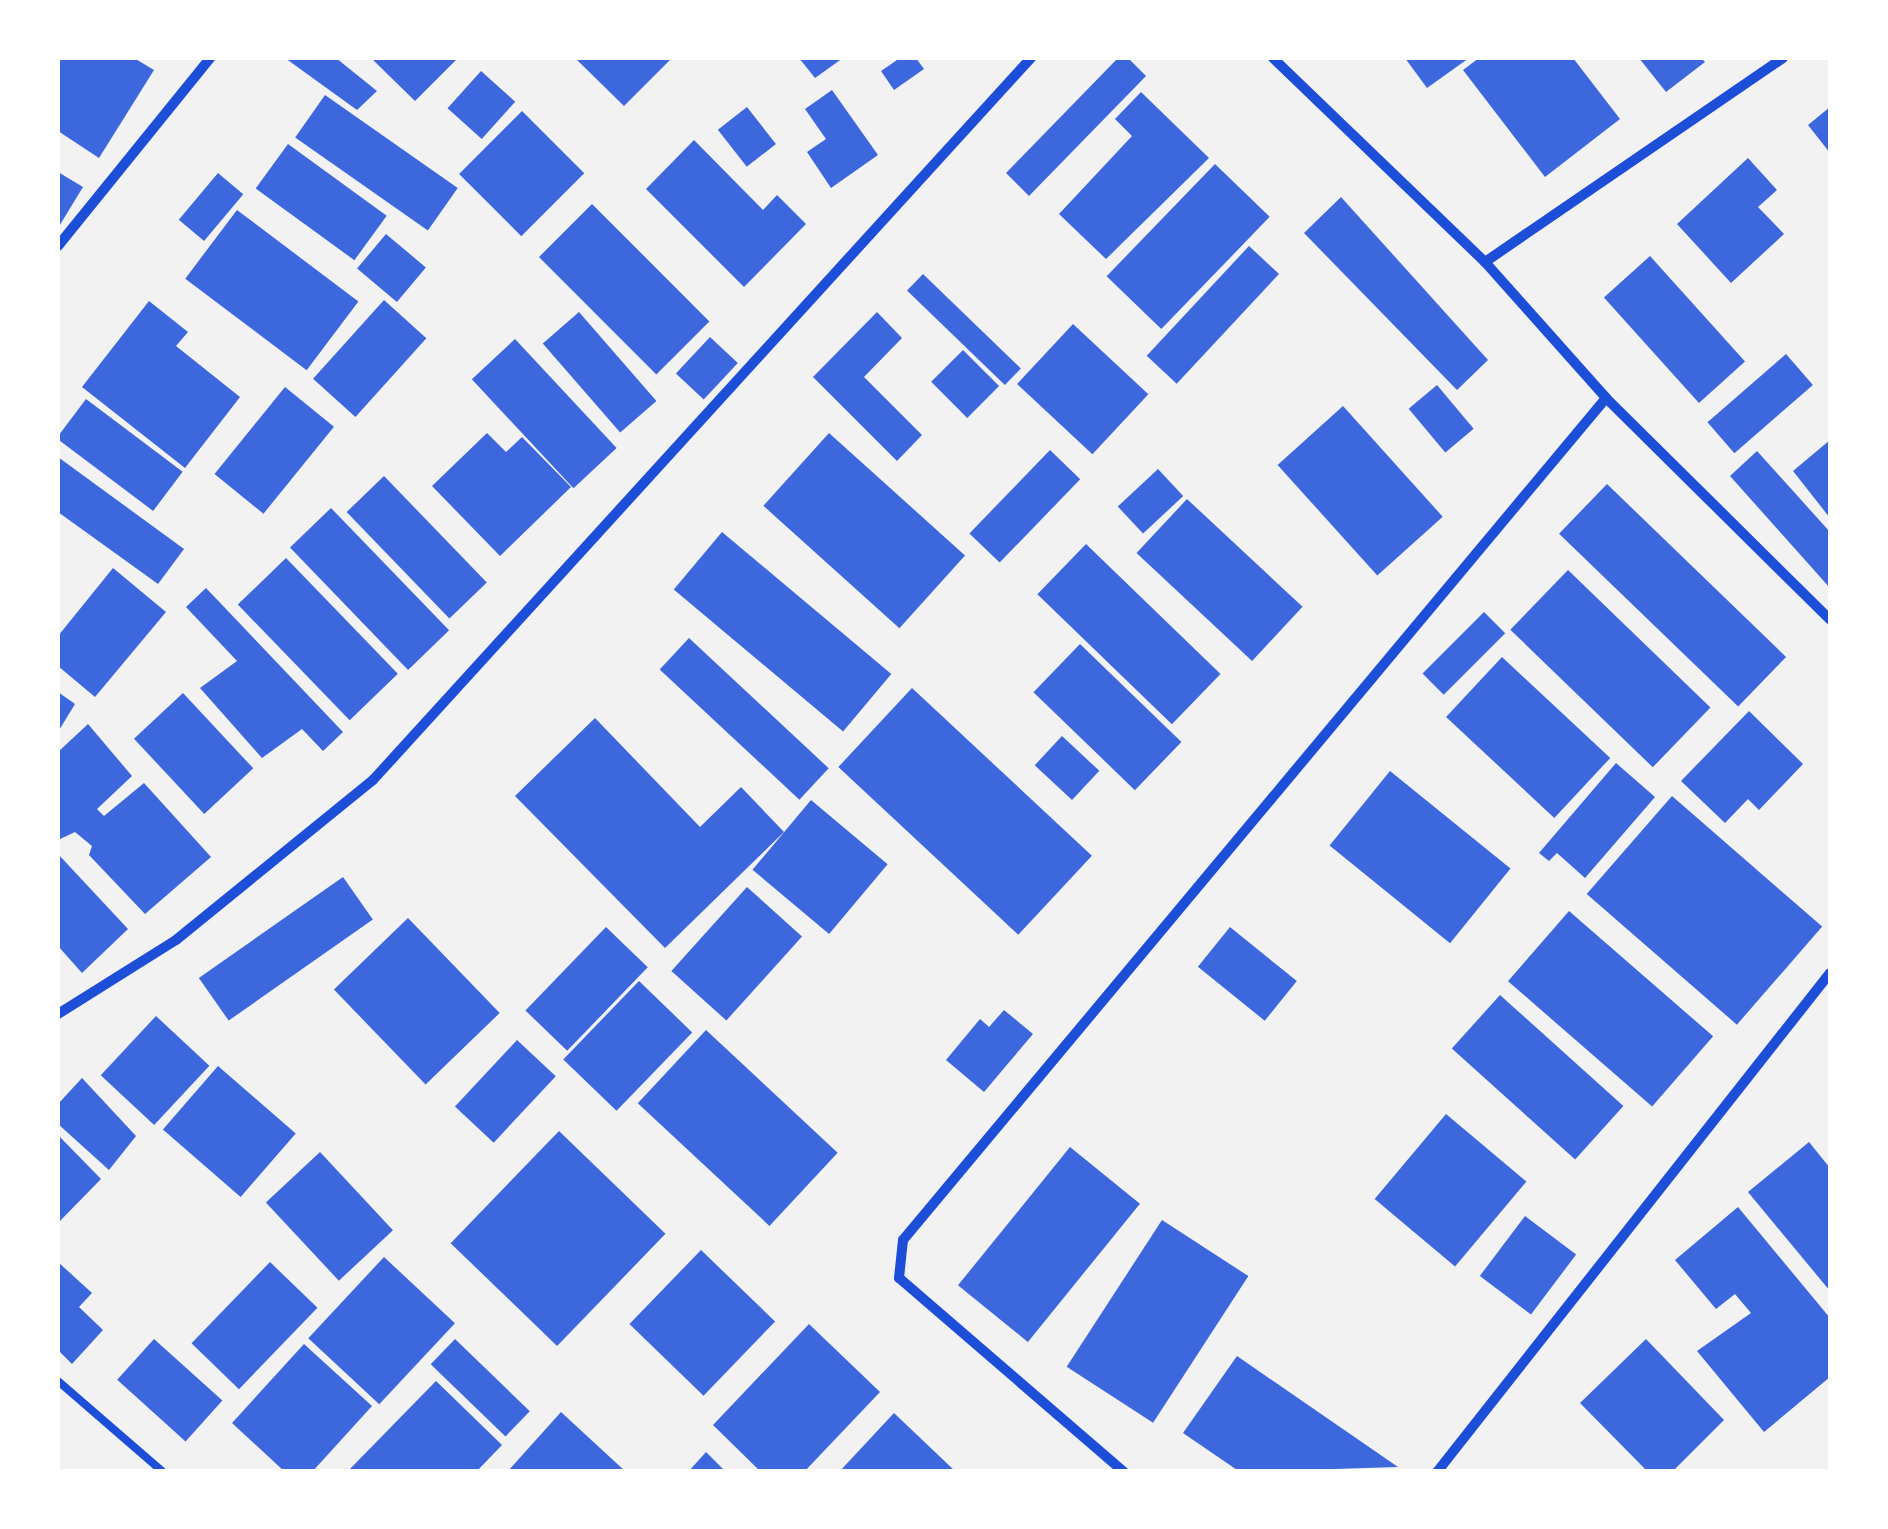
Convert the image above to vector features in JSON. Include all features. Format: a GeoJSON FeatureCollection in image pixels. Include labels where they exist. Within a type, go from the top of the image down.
{"type":"FeatureCollection","features":[{"type":"Feature","properties":{"kind":"street"},"geometry":{"type":"LineString","coordinates":[[58,246],[210,58]]}},
{"type":"Feature","properties":{"kind":"street"},"geometry":{"type":"LineString","coordinates":[[58,1014],[176,940],[373,780],[1031,58]]}},
{"type":"Feature","properties":{"kind":"street"},"geometry":{"type":"LineString","coordinates":[[1274,58],[1485,262],[1606,398],[1830,620]]}},
{"type":"Feature","properties":{"kind":"street"},"geometry":{"type":"LineString","coordinates":[[1485,262],[1783,58]]}},
{"type":"Feature","properties":{"kind":"street"},"geometry":{"type":"LineString","coordinates":[[1124,1472],[899,1278],[903,1240],[1606,398]]}},
{"type":"Feature","properties":{"kind":"street"},"geometry":{"type":"LineString","coordinates":[[1437,1472],[1830,974]]}},
{"type":"Feature","properties":{"kind":"lane"},"geometry":{"type":"LineString","coordinates":[[58,1381],[164,1472]]}},
{"type":"Feature","properties":{"kind":"building"},"geometry":{"type":"Polygon","coordinates":[[[58,58],[134,58],[154,70],[99,158],[58,131],[58,58]]]}},
{"type":"Feature","properties":{"kind":"building"},"geometry":{"type":"Polygon","coordinates":[[[285,58],[336,58],[377,91],[357,110],[285,58]]]}},
{"type":"Feature","properties":{"kind":"building"},"geometry":{"type":"Polygon","coordinates":[[[371,58],[458,58],[415,101],[371,58]]]}},
{"type":"Feature","properties":{"kind":"building"},"geometry":{"type":"Polygon","coordinates":[[[575,58],[672,58],[624,106],[575,58]]]}},
{"type":"Feature","properties":{"kind":"building"},"geometry":{"type":"Polygon","coordinates":[[[799,58],[843,58],[815,78],[799,58]]]}},
{"type":"Feature","properties":{"kind":"building"},"geometry":{"type":"Polygon","coordinates":[[[900,58],[916,58],[924,69],[894,90],[881,71],[900,58]]]}},
{"type":"Feature","properties":{"kind":"building"},"geometry":{"type":"Polygon","coordinates":[[[1118,58],[1128,58],[1146,76],[1029,196],[1006,173],[1118,58]]]}},
{"type":"Feature","properties":{"kind":"building"},"geometry":{"type":"Polygon","coordinates":[[[1405,58],[1469,58],[1427,88],[1405,58]]]}},
{"type":"Feature","properties":{"kind":"building"},"geometry":{"type":"Polygon","coordinates":[[[1479,58],[1573,58],[1620,119],[1545,177],[1463,70],[1479,58]]]}},
{"type":"Feature","properties":{"kind":"building"},"geometry":{"type":"Polygon","coordinates":[[[1639,58],[1701,58],[1705,62],[1666,92],[1639,58]]]}},
{"type":"Feature","properties":{"kind":"building"},"geometry":{"type":"Polygon","coordinates":[[[481,71],[515,102],[482,139],[448,108],[481,71]]]}},
{"type":"Feature","properties":{"kind":"building"},"geometry":{"type":"Polygon","coordinates":[[[832,90],[878,155],[831,188],[807,152],[826,139],[805,109],[832,90]]]}},
{"type":"Feature","properties":{"kind":"building"},"geometry":{"type":"Polygon","coordinates":[[[1141,92],[1209,158],[1106,259],[1059,214],[1132,136],[1115,119],[1141,92]]]}},
{"type":"Feature","properties":{"kind":"building"},"geometry":{"type":"Polygon","coordinates":[[[325,95],[458,188],[428,231],[295,138],[325,95]]]}},
{"type":"Feature","properties":{"kind":"building"},"geometry":{"type":"Polygon","coordinates":[[[747,107],[776,144],[747,167],[718,130],[747,107]]]}},
{"type":"Feature","properties":{"kind":"building"},"geometry":{"type":"Polygon","coordinates":[[[1830,107],[1830,153],[1808,125],[1830,107]]]}},
{"type":"Feature","properties":{"kind":"building"},"geometry":{"type":"Polygon","coordinates":[[[522,111],[584,173],[521,236],[459,174],[522,111]]]}},
{"type":"Feature","properties":{"kind":"building"},"geometry":{"type":"Polygon","coordinates":[[[694,140],[763,210],[777,195],[806,224],[744,287],[646,189],[694,140]]]}},
{"type":"Feature","properties":{"kind":"building"},"geometry":{"type":"Polygon","coordinates":[[[288,144],[387,216],[354,260],[256,188],[288,144]]]}},
{"type":"Feature","properties":{"kind":"building"},"geometry":{"type":"Polygon","coordinates":[[[1748,158],[1777,190],[1758,207],[1784,234],[1731,283],[1677,224],[1748,158]]]}},
{"type":"Feature","properties":{"kind":"building"},"geometry":{"type":"Polygon","coordinates":[[[1215,164],[1270,217],[1161,329],[1107,276],[1215,164]]]}},
{"type":"Feature","properties":{"kind":"building"},"geometry":{"type":"Polygon","coordinates":[[[58,172],[83,187],[58,228],[58,172]]]}},
{"type":"Feature","properties":{"kind":"building"},"geometry":{"type":"Polygon","coordinates":[[[218,173],[243,194],[204,241],[179,220],[218,173]]]}},
{"type":"Feature","properties":{"kind":"building"},"geometry":{"type":"Polygon","coordinates":[[[1341,197],[1488,360],[1457,390],[1304,233],[1341,197]]]}},
{"type":"Feature","properties":{"kind":"building"},"geometry":{"type":"Polygon","coordinates":[[[592,204],[709,321],[656,374],[539,257],[592,204]]]}},
{"type":"Feature","properties":{"kind":"building"},"geometry":{"type":"Polygon","coordinates":[[[237,210],[358,301],[307,370],[185,279],[237,210]]]}},
{"type":"Feature","properties":{"kind":"building"},"geometry":{"type":"Polygon","coordinates":[[[386,234],[426,267],[397,302],[357,268],[386,234]]]}},
{"type":"Feature","properties":{"kind":"building"},"geometry":{"type":"Polygon","coordinates":[[[1249,246],[1279,274],[1177,384],[1147,356],[1249,246]]]}},
{"type":"Feature","properties":{"kind":"building"},"geometry":{"type":"Polygon","coordinates":[[[1650,256],[1745,362],[1699,403],[1604,297],[1650,256]]]}},
{"type":"Feature","properties":{"kind":"building"},"geometry":{"type":"Polygon","coordinates":[[[923,274],[1021,368],[1005,385],[907,291],[923,274]]]}},
{"type":"Feature","properties":{"kind":"building"},"geometry":{"type":"Polygon","coordinates":[[[384,300],[426,338],[355,417],[313,379],[384,300]]]}},
{"type":"Feature","properties":{"kind":"building"},"geometry":{"type":"Polygon","coordinates":[[[149,301],[188,332],[176,346],[240,397],[185,468],[82,387],[149,301]]]}},
{"type":"Feature","properties":{"kind":"building"},"geometry":{"type":"Polygon","coordinates":[[[579,312],[656,401],[620,433],[543,343],[579,312]]]}},
{"type":"Feature","properties":{"kind":"building"},"geometry":{"type":"Polygon","coordinates":[[[877,312],[902,338],[864,377],[922,435],[897,461],[813,377],[877,312]]]}},
{"type":"Feature","properties":{"kind":"building"},"geometry":{"type":"Polygon","coordinates":[[[1073,324],[1148,394],[1092,454],[1017,384],[1073,324]]]}},
{"type":"Feature","properties":{"kind":"building"},"geometry":{"type":"Polygon","coordinates":[[[710,337],[738,363],[704,399],[676,374],[710,337]]]}},
{"type":"Feature","properties":{"kind":"building"},"geometry":{"type":"Polygon","coordinates":[[[515,339],[617,448],[573,488],[472,379],[515,339]]]}},
{"type":"Feature","properties":{"kind":"building"},"geometry":{"type":"Polygon","coordinates":[[[963,350],[999,386],[967,418],[931,382],[963,350]]]}},
{"type":"Feature","properties":{"kind":"building"},"geometry":{"type":"Polygon","coordinates":[[[1786,354],[1813,385],[1734,453],[1708,422],[1786,354]]]}},
{"type":"Feature","properties":{"kind":"building"},"geometry":{"type":"Polygon","coordinates":[[[1437,385],[1474,429],[1445,452],[1409,409],[1437,385]]]}},
{"type":"Feature","properties":{"kind":"building"},"geometry":{"type":"Polygon","coordinates":[[[285,387],[334,427],[263,514],[215,474],[285,387]]]}},
{"type":"Feature","properties":{"kind":"building"},"geometry":{"type":"Polygon","coordinates":[[[86,399],[183,472],[153,511],[58,439],[86,399]]]}},
{"type":"Feature","properties":{"kind":"building"},"geometry":{"type":"Polygon","coordinates":[[[1343,406],[1443,517],[1377,576],[1278,465],[1343,406]]]}},
{"type":"Feature","properties":{"kind":"building"},"geometry":{"type":"Polygon","coordinates":[[[487,433],[506,452],[522,437],[571,487],[500,556],[432,486],[487,433]]]}},
{"type":"Feature","properties":{"kind":"building"},"geometry":{"type":"Polygon","coordinates":[[[829,433],[965,555],[899,628],[763,506],[829,433]]]}},
{"type":"Feature","properties":{"kind":"building"},"geometry":{"type":"Polygon","coordinates":[[[1830,440],[1830,518],[1793,471],[1830,440]]]}},
{"type":"Feature","properties":{"kind":"building"},"geometry":{"type":"Polygon","coordinates":[[[1050,450],[1080,479],[1000,563],[969,533],[1050,450]]]}},
{"type":"Feature","properties":{"kind":"building"},"geometry":{"type":"Polygon","coordinates":[[[1757,451],[1830,532],[1830,588],[1730,476],[1757,451]]]}},
{"type":"Feature","properties":{"kind":"building"},"geometry":{"type":"Polygon","coordinates":[[[58,457],[184,549],[158,584],[58,512],[58,457]]]}},
{"type":"Feature","properties":{"kind":"building"},"geometry":{"type":"Polygon","coordinates":[[[1158,469],[1183,496],[1143,534],[1118,507],[1158,469]]]}},
{"type":"Feature","properties":{"kind":"building"},"geometry":{"type":"Polygon","coordinates":[[[384,476],[487,582],[449,619],[347,512],[384,476]]]}},
{"type":"Feature","properties":{"kind":"building"},"geometry":{"type":"Polygon","coordinates":[[[1607,484],[1786,657],[1738,707],[1559,534],[1607,484]]]}},
{"type":"Feature","properties":{"kind":"building"},"geometry":{"type":"Polygon","coordinates":[[[1187,499],[1303,607],[1252,661],[1137,553],[1187,499]]]}},
{"type":"Feature","properties":{"kind":"building"},"geometry":{"type":"Polygon","coordinates":[[[331,508],[449,630],[408,670],[290,548],[331,508]]]}},
{"type":"Feature","properties":{"kind":"building"},"geometry":{"type":"Polygon","coordinates":[[[722,532],[891,674],[843,732],[674,589],[722,532]]]}},
{"type":"Feature","properties":{"kind":"building"},"geometry":{"type":"Polygon","coordinates":[[[1086,544],[1221,674],[1172,724],[1037,594],[1086,544]]]}},
{"type":"Feature","properties":{"kind":"building"},"geometry":{"type":"Polygon","coordinates":[[[286,558],[398,674],[350,720],[238,605],[286,558]]]}},
{"type":"Feature","properties":{"kind":"building"},"geometry":{"type":"Polygon","coordinates":[[[113,568],[166,612],[95,697],[58,666],[58,636],[113,568]]]}},
{"type":"Feature","properties":{"kind":"building"},"geometry":{"type":"Polygon","coordinates":[[[1568,570],[1710,708],[1653,767],[1510,630],[1568,570]]]}},
{"type":"Feature","properties":{"kind":"building"},"geometry":{"type":"Polygon","coordinates":[[[206,588],[343,732],[323,751],[302,729],[262,758],[200,688],[237,661],[186,607],[206,588]]]}},
{"type":"Feature","properties":{"kind":"building"},"geometry":{"type":"Polygon","coordinates":[[[1484,612],[1505,633],[1444,695],[1422,674],[1484,612]]]}},
{"type":"Feature","properties":{"kind":"building"},"geometry":{"type":"Polygon","coordinates":[[[689,638],[829,768],[799,800],[660,669],[689,638]]]}},
{"type":"Feature","properties":{"kind":"building"},"geometry":{"type":"Polygon","coordinates":[[[1080,644],[1181,742],[1135,790],[1033,692],[1080,644]]]}},
{"type":"Feature","properties":{"kind":"building"},"geometry":{"type":"Polygon","coordinates":[[[1502,657],[1610,758],[1554,818],[1446,717],[1502,657]]]}},
{"type":"Feature","properties":{"kind":"building"},"geometry":{"type":"Polygon","coordinates":[[[912,688],[1092,856],[1018,935],[838,767],[912,688]]]}},
{"type":"Feature","properties":{"kind":"building"},"geometry":{"type":"Polygon","coordinates":[[[58,692],[75,704],[58,732],[58,692]]]}},
{"type":"Feature","properties":{"kind":"building"},"geometry":{"type":"Polygon","coordinates":[[[183,693],[253,768],[204,814],[134,739],[183,693]]]}},
{"type":"Feature","properties":{"kind":"building"},"geometry":{"type":"Polygon","coordinates":[[[1749,711],[1803,764],[1759,810],[1748,799],[1725,823],[1681,781],[1749,711]]]}},
{"type":"Feature","properties":{"kind":"building"},"geometry":{"type":"Polygon","coordinates":[[[595,718],[700,827],[741,787],[784,832],[665,948],[515,796],[595,718]]]}},
{"type":"Feature","properties":{"kind":"building"},"geometry":{"type":"Polygon","coordinates":[[[88,724],[132,776],[97,809],[104,816],[144,783],[211,857],[145,914],[89,855],[92,846],[75,832],[58,840],[58,752],[88,724]]]}},
{"type":"Feature","properties":{"kind":"building"},"geometry":{"type":"Polygon","coordinates":[[[1062,736],[1099,771],[1072,800],[1035,765],[1062,736]]]}},
{"type":"Feature","properties":{"kind":"building"},"geometry":{"type":"Polygon","coordinates":[[[1616,763],[1655,797],[1585,878],[1557,853],[1549,861],[1539,853],[1616,763]]]}},
{"type":"Feature","properties":{"kind":"building"},"geometry":{"type":"Polygon","coordinates":[[[1390,771],[1510,869],[1450,943],[1330,846],[1390,771]]]}},
{"type":"Feature","properties":{"kind":"building"},"geometry":{"type":"Polygon","coordinates":[[[1672,796],[1822,927],[1737,1025],[1587,894],[1672,796]]]}},
{"type":"Feature","properties":{"kind":"building"},"geometry":{"type":"Polygon","coordinates":[[[811,800],[888,864],[829,934],[753,870],[811,800]]]}},
{"type":"Feature","properties":{"kind":"building"},"geometry":{"type":"Polygon","coordinates":[[[58,854],[128,929],[82,973],[58,946],[58,854]]]}},
{"type":"Feature","properties":{"kind":"building"},"geometry":{"type":"Polygon","coordinates":[[[343,877],[373,920],[229,1021],[199,978],[343,877]]]}},
{"type":"Feature","properties":{"kind":"building"},"geometry":{"type":"Polygon","coordinates":[[[747,887],[802,937],[726,1020],[671,971],[747,887]]]}},
{"type":"Feature","properties":{"kind":"building"},"geometry":{"type":"Polygon","coordinates":[[[1569,911],[1713,1036],[1652,1106],[1508,981],[1569,911]]]}},
{"type":"Feature","properties":{"kind":"building"},"geometry":{"type":"Polygon","coordinates":[[[408,918],[500,1013],[426,1085],[334,990],[408,918]]]}},
{"type":"Feature","properties":{"kind":"building"},"geometry":{"type":"Polygon","coordinates":[[[606,927],[648,967],[567,1051],[525,1010],[606,927]]]}},
{"type":"Feature","properties":{"kind":"building"},"geometry":{"type":"Polygon","coordinates":[[[1230,927],[1297,981],[1265,1021],[1198,967],[1230,927]]]}},
{"type":"Feature","properties":{"kind":"building"},"geometry":{"type":"Polygon","coordinates":[[[639,981],[692,1032],[617,1111],[563,1059],[639,981]]]}},
{"type":"Feature","properties":{"kind":"building"},"geometry":{"type":"Polygon","coordinates":[[[1500,995],[1623,1106],[1575,1160],[1452,1049],[1500,995]]]}},
{"type":"Feature","properties":{"kind":"building"},"geometry":{"type":"Polygon","coordinates":[[[1004,1010],[1033,1034],[984,1092],[946,1060],[980,1019],[989,1027],[1004,1010]]]}},
{"type":"Feature","properties":{"kind":"building"},"geometry":{"type":"Polygon","coordinates":[[[156,1016],[209,1066],[154,1125],[101,1075],[156,1016]]]}},
{"type":"Feature","properties":{"kind":"building"},"geometry":{"type":"Polygon","coordinates":[[[706,1030],[838,1153],[769,1226],[638,1103],[706,1030]]]}},
{"type":"Feature","properties":{"kind":"building"},"geometry":{"type":"Polygon","coordinates":[[[517,1040],[556,1076],[494,1143],[455,1107],[517,1040]]]}},
{"type":"Feature","properties":{"kind":"building"},"geometry":{"type":"Polygon","coordinates":[[[218,1066],[296,1134],[241,1197],[163,1129],[218,1066]]]}},
{"type":"Feature","properties":{"kind":"building"},"geometry":{"type":"Polygon","coordinates":[[[82,1078],[136,1136],[109,1170],[58,1124],[58,1104],[82,1078]]]}},
{"type":"Feature","properties":{"kind":"building"},"geometry":{"type":"Polygon","coordinates":[[[1446,1114],[1526,1181],[1455,1267],[1375,1199],[1446,1114]]]}},
{"type":"Feature","properties":{"kind":"building"},"geometry":{"type":"Polygon","coordinates":[[[559,1131],[665,1234],[557,1346],[451,1243],[559,1131]]]}},
{"type":"Feature","properties":{"kind":"building"},"geometry":{"type":"Polygon","coordinates":[[[58,1135],[101,1179],[58,1223],[58,1135]]]}},
{"type":"Feature","properties":{"kind":"building"},"geometry":{"type":"Polygon","coordinates":[[[1809,1142],[1830,1168],[1830,1291],[1748,1192],[1809,1142]]]}},
{"type":"Feature","properties":{"kind":"building"},"geometry":{"type":"Polygon","coordinates":[[[1070,1147],[1140,1204],[1028,1342],[958,1285],[1070,1147]]]}},
{"type":"Feature","properties":{"kind":"building"},"geometry":{"type":"Polygon","coordinates":[[[320,1152],[393,1230],[339,1281],[266,1202],[320,1152]]]}},
{"type":"Feature","properties":{"kind":"building"},"geometry":{"type":"Polygon","coordinates":[[[1738,1207],[1830,1318],[1830,1377],[1764,1432],[1697,1351],[1751,1313],[1735,1294],[1716,1309],[1675,1260],[1738,1207]]]}},
{"type":"Feature","properties":{"kind":"building"},"geometry":{"type":"Polygon","coordinates":[[[1525,1216],[1576,1255],[1531,1314],[1480,1276],[1525,1216]]]}},
{"type":"Feature","properties":{"kind":"building"},"geometry":{"type":"Polygon","coordinates":[[[1162,1220],[1248,1276],[1153,1423],[1067,1367],[1162,1220]]]}},
{"type":"Feature","properties":{"kind":"building"},"geometry":{"type":"Polygon","coordinates":[[[701,1250],[775,1322],[704,1396],[629,1324],[701,1250]]]}},
{"type":"Feature","properties":{"kind":"building"},"geometry":{"type":"Polygon","coordinates":[[[384,1257],[455,1323],[379,1404],[308,1338],[384,1257]]]}},
{"type":"Feature","properties":{"kind":"building"},"geometry":{"type":"Polygon","coordinates":[[[58,1262],[92,1293],[79,1307],[103,1330],[72,1364],[58,1350],[58,1262]]]}},
{"type":"Feature","properties":{"kind":"building"},"geometry":{"type":"Polygon","coordinates":[[[270,1262],[317,1308],[239,1389],[192,1343],[270,1262]]]}},
{"type":"Feature","properties":{"kind":"building"},"geometry":{"type":"Polygon","coordinates":[[[809,1324],[880,1392],[804,1472],[761,1472],[713,1425],[809,1324]]]}},
{"type":"Feature","properties":{"kind":"building"},"geometry":{"type":"Polygon","coordinates":[[[154,1339],[222,1401],[186,1441],[117,1380],[154,1339]]]}},
{"type":"Feature","properties":{"kind":"building"},"geometry":{"type":"Polygon","coordinates":[[[455,1339],[530,1411],[505,1436],[431,1364],[455,1339]]]}},
{"type":"Feature","properties":{"kind":"building"},"geometry":{"type":"Polygon","coordinates":[[[1646,1339],[1724,1420],[1672,1472],[1648,1472],[1580,1403],[1646,1339]]]}},
{"type":"Feature","properties":{"kind":"building"},"geometry":{"type":"Polygon","coordinates":[[[304,1344],[372,1406],[312,1472],[285,1472],[232,1423],[304,1344]]]}},
{"type":"Feature","properties":{"kind":"building"},"geometry":{"type":"Polygon","coordinates":[[[1237,1356],[1398,1467],[1240,1472],[1183,1433],[1237,1356]]]}},
{"type":"Feature","properties":{"kind":"building"},"geometry":{"type":"Polygon","coordinates":[[[436,1381],[502,1445],[476,1472],[347,1472],[436,1381]]]}},
{"type":"Feature","properties":{"kind":"building"},"geometry":{"type":"Polygon","coordinates":[[[561,1412],[626,1472],[507,1472],[561,1412]]]}},
{"type":"Feature","properties":{"kind":"building"},"geometry":{"type":"Polygon","coordinates":[[[894,1413],[956,1472],[839,1472],[894,1413]]]}},
{"type":"Feature","properties":{"kind":"building"},"geometry":{"type":"Polygon","coordinates":[[[706,1452],[726,1472],[688,1472],[706,1452]]]}}]}
